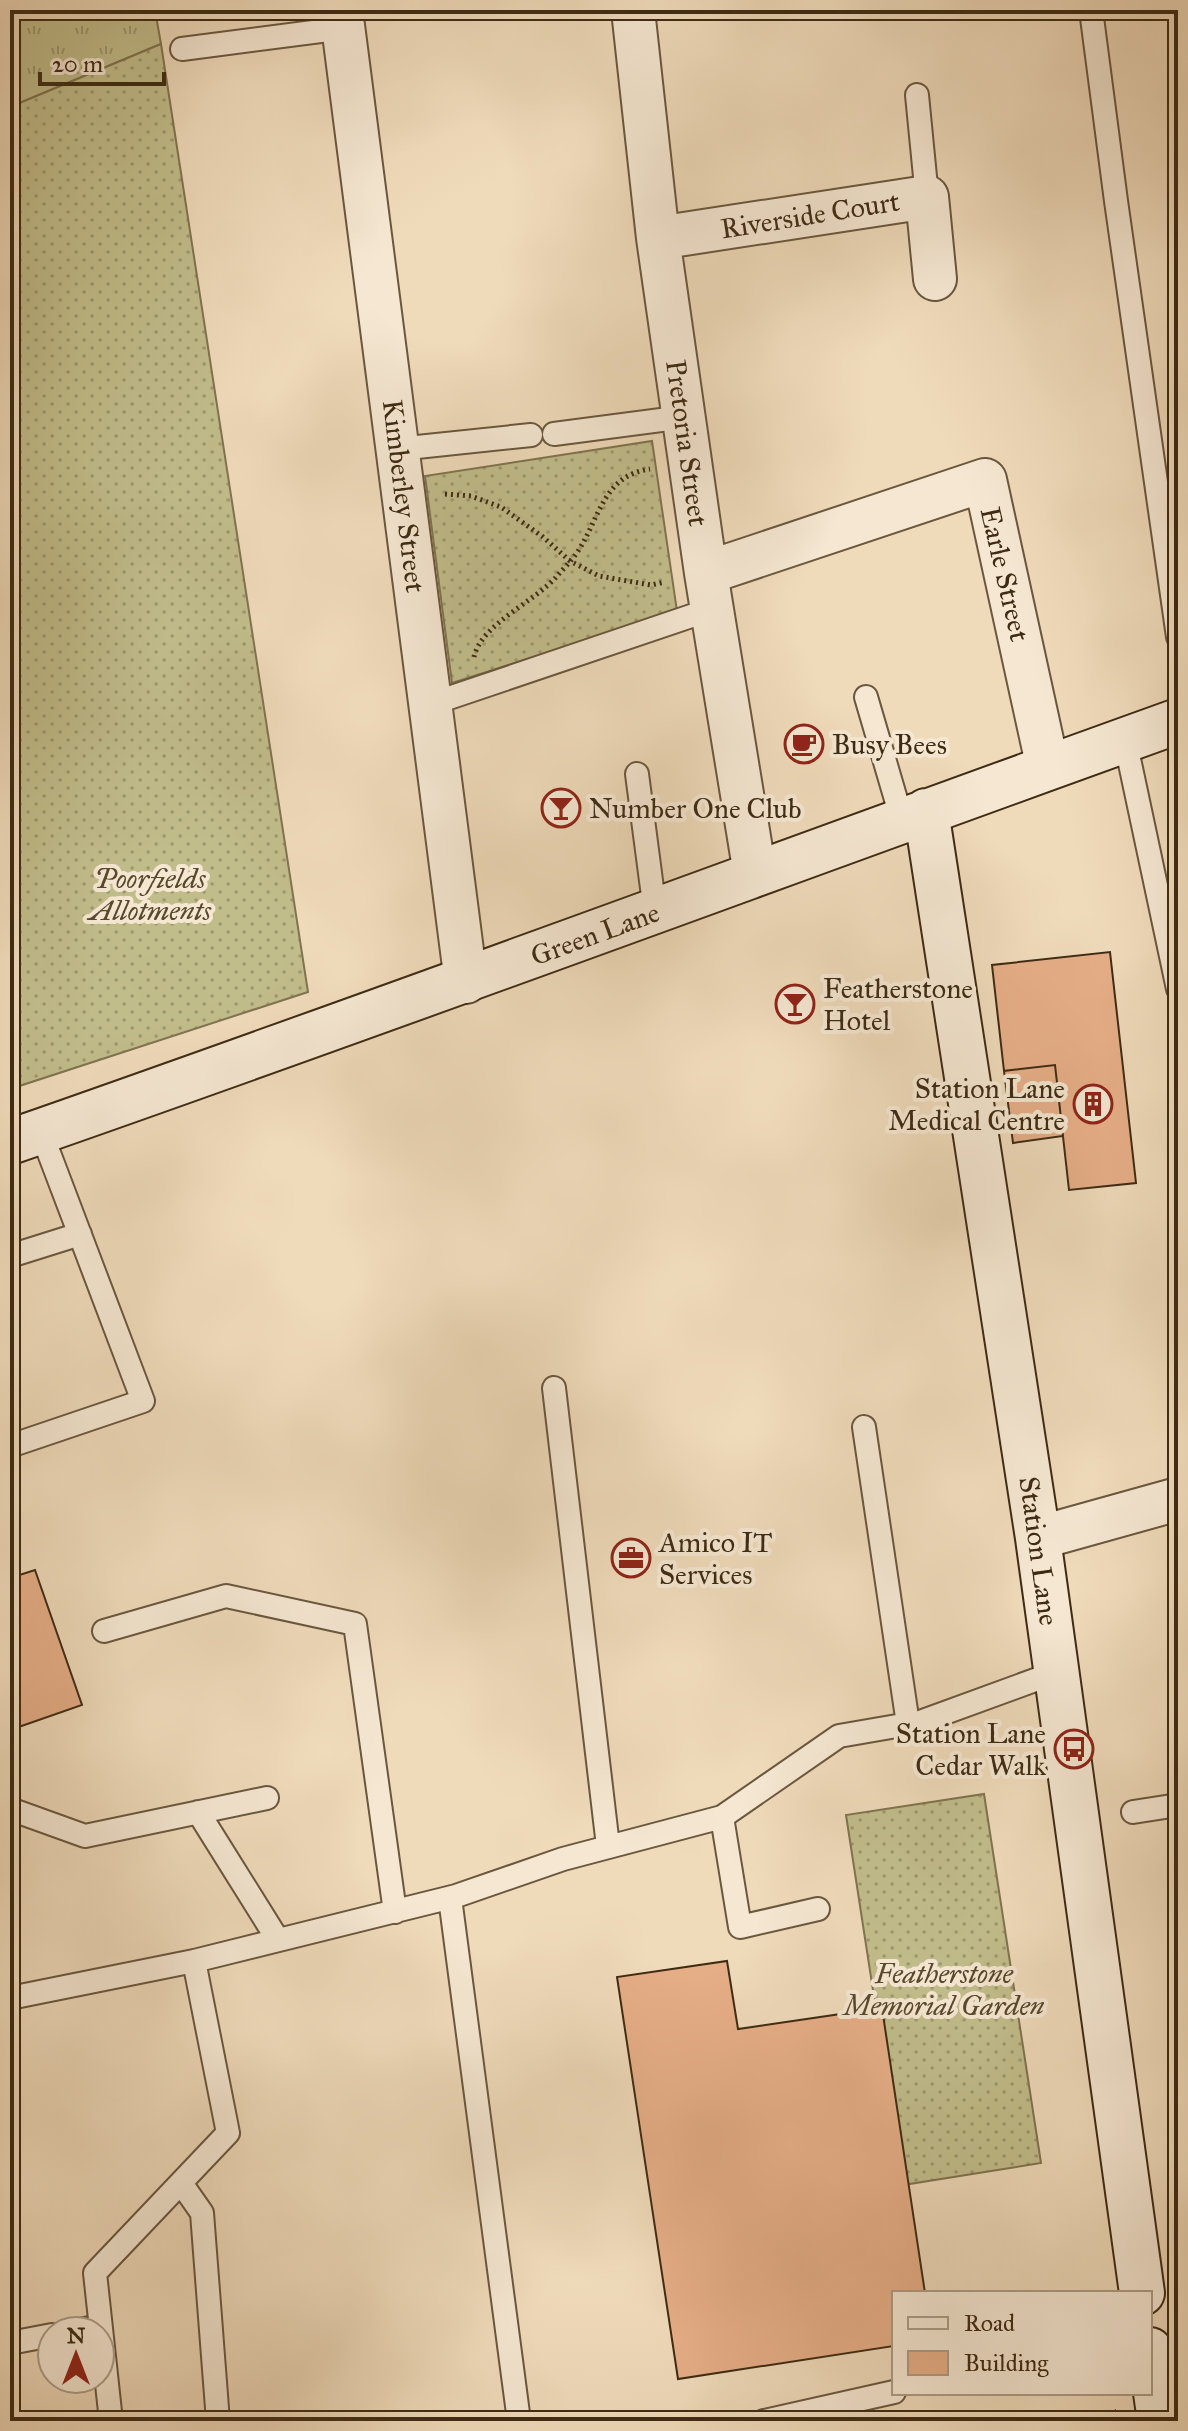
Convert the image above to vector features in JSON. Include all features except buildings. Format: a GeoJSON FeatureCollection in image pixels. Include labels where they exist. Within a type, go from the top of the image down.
{"type":"FeatureCollection","features":[{"type":"Feature","properties":{"kind":"main road","name":"Green Lane"},"geometry":{"type":"LineString","coordinates":[[26,1137],[466,982],[1178,721]]}},
{"type":"Feature","properties":{"kind":"main road","name":"Station Lane"},"geometry":{"type":"LineString","coordinates":[[914,816],[1038,1538],[1142,2291]]}},
{"type":"Feature","properties":{"kind":"main road"},"geometry":{"type":"LineString","coordinates":[[1152,2358],[1166,2417]]}},
{"type":"Feature","properties":{"kind":"street","name":"Pretoria Street"},"geometry":{"type":"LineString","coordinates":[[633,10],[658,238],[709,591],[755,874]]}},
{"type":"Feature","properties":{"kind":"street","name":"Kimberley Street"},"geometry":{"type":"LineString","coordinates":[[343,19],[466,982]]}},
{"type":"Feature","properties":{"kind":"street","name":"Riverside Court"},"geometry":{"type":"LineString","coordinates":[[658,238],[927,197],[935,279]]}},
{"type":"Feature","properties":{"kind":"street","name":"Earle Street"},"geometry":{"type":"LineString","coordinates":[[709,591],[985,480],[1048,768]]}},
{"type":"Feature","properties":{"kind":"street"},"geometry":{"type":"LineString","coordinates":[[1038,1538],[1178,1499]]}},
{"type":"Feature","properties":{"kind":"lane"},"geometry":{"type":"LineString","coordinates":[[1091,10],[1178,637]]}},
{"type":"Feature","properties":{"kind":"lane"},"geometry":{"type":"LineString","coordinates":[[182,49],[343,19]]}},
{"type":"Feature","properties":{"kind":"lane"},"geometry":{"type":"LineString","coordinates":[[917,95],[927,197]]}},
{"type":"Feature","properties":{"kind":"lane"},"geometry":{"type":"LineString","coordinates":[[554,434],[684,417]]}},
{"type":"Feature","properties":{"kind":"lane"},"geometry":{"type":"LineString","coordinates":[[398,449],[531,435]]}},
{"type":"Feature","properties":{"kind":"lane"},"geometry":{"type":"LineString","coordinates":[[431,704],[473,690],[709,591]]}},
{"type":"Feature","properties":{"kind":"lane"},"geometry":{"type":"LineString","coordinates":[[866,697],[914,816]]}},
{"type":"Feature","properties":{"kind":"lane"},"geometry":{"type":"LineString","coordinates":[[1125,740],[1178,989]]}},
{"type":"Feature","properties":{"kind":"lane"},"geometry":{"type":"LineString","coordinates":[[637,774],[655,911]]}},
{"type":"Feature","properties":{"kind":"lane"},"geometry":{"type":"LineString","coordinates":[[10,1446],[143,1401],[80,1234],[26,1137]]}},
{"type":"Feature","properties":{"kind":"lane"},"geometry":{"type":"LineString","coordinates":[[10,1256],[80,1234]]}},
{"type":"Feature","properties":{"kind":"lane"},"geometry":{"type":"LineString","coordinates":[[554,1388],[608,1846]]}},
{"type":"Feature","properties":{"kind":"lane"},"geometry":{"type":"LineString","coordinates":[[864,1427],[908,1724]]}},
{"type":"Feature","properties":{"kind":"lane"},"geometry":{"type":"LineString","coordinates":[[104,1631],[226,1596],[355,1624],[395,1912]]}},
{"type":"Feature","properties":{"kind":"lane"},"geometry":{"type":"LineString","coordinates":[[10,1998],[194,1961],[395,1912],[450,1898],[563,1859],[722,1817],[839,1736],[920,1722],[1057,1672]]}},
{"type":"Feature","properties":{"kind":"lane"},"geometry":{"type":"LineString","coordinates":[[10,1809],[85,1836],[267,1798]]}},
{"type":"Feature","properties":{"kind":"lane"},"geometry":{"type":"LineString","coordinates":[[1133,1812],[1178,1805]]}},
{"type":"Feature","properties":{"kind":"lane"},"geometry":{"type":"LineString","coordinates":[[198,1812],[278,1940]]}},
{"type":"Feature","properties":{"kind":"lane"},"geometry":{"type":"LineString","coordinates":[[722,1817],[740,1927],[818,1909]]}},
{"type":"Feature","properties":{"kind":"lane"},"geometry":{"type":"LineString","coordinates":[[450,1898],[519,2421]]}},
{"type":"Feature","properties":{"kind":"lane"},"geometry":{"type":"LineString","coordinates":[[99,2315],[95,2273],[228,2133],[194,1961]]}},
{"type":"Feature","properties":{"kind":"lane"},"geometry":{"type":"LineString","coordinates":[[181,2183],[202,2213],[218,2421]]}},
{"type":"Feature","properties":{"kind":"lane"},"geometry":{"type":"LineString","coordinates":[[10,2343],[36,2338]]}},
{"type":"Feature","properties":{"kind":"lane"},"geometry":{"type":"LineString","coordinates":[[764,2421],[892,2392]]}},
{"type":"Feature","properties":{"kind":"lane"},"geometry":{"type":"LineString","coordinates":[[108,2395],[111,2421]]}},
{"type":"Feature","properties":{"kind":"path"},"geometry":{"type":"LineString","coordinates":[[473,690],[471,670],[475,650],[487,634],[547,589],[580,548],[599,509],[618,480],[636,471],[690,464]]}},
{"type":"Feature","properties":{"kind":"path"},"geometry":{"type":"LineString","coordinates":[[404,494],[471,496],[501,507],[570,561],[599,576],[709,591]]}},
{"type":"Feature","properties":{"kind":"green space"},"geometry":{"type":"Polygon","coordinates":[[[10,10],[155,10],[161,44],[10,107],[10,10]]]}},
{"type":"Feature","properties":{"kind":"green space","name":"Poorfields Allotments"},"geometry":{"type":"Polygon","coordinates":[[[161,44],[308,992],[10,1089],[10,107],[161,44]]]}},
{"type":"Feature","properties":{"kind":"green space"},"geometry":{"type":"Polygon","coordinates":[[[652,441],[677,611],[452,683],[425,476],[652,441]]]}},
{"type":"Feature","properties":{"kind":"green space","name":"Featherstone Memorial Garden"},"geometry":{"type":"Polygon","coordinates":[[[984,1794],[1041,2163],[903,2185],[846,1815],[984,1794]]]}},
{"type":"Feature","properties":{"kind":"place","name":"Busy Bees"},"geometry":{"type":"Point","coordinates":[804,744]}},
{"type":"Feature","properties":{"kind":"place","name":"Number One Club"},"geometry":{"type":"Point","coordinates":[561,808]}},
{"type":"Feature","properties":{"kind":"place","name":"Featherstone Hotel"},"geometry":{"type":"Point","coordinates":[795,1004]}},
{"type":"Feature","properties":{"kind":"place","name":"Station Lane Medical Centre"},"geometry":{"type":"Point","coordinates":[1093,1104]}},
{"type":"Feature","properties":{"kind":"place","name":"Amico IT Services"},"geometry":{"type":"Point","coordinates":[631,1558]}},
{"type":"Feature","properties":{"kind":"place","name":"Station Lane Cedar Walk"},"geometry":{"type":"Point","coordinates":[1074,1749]}}]}
